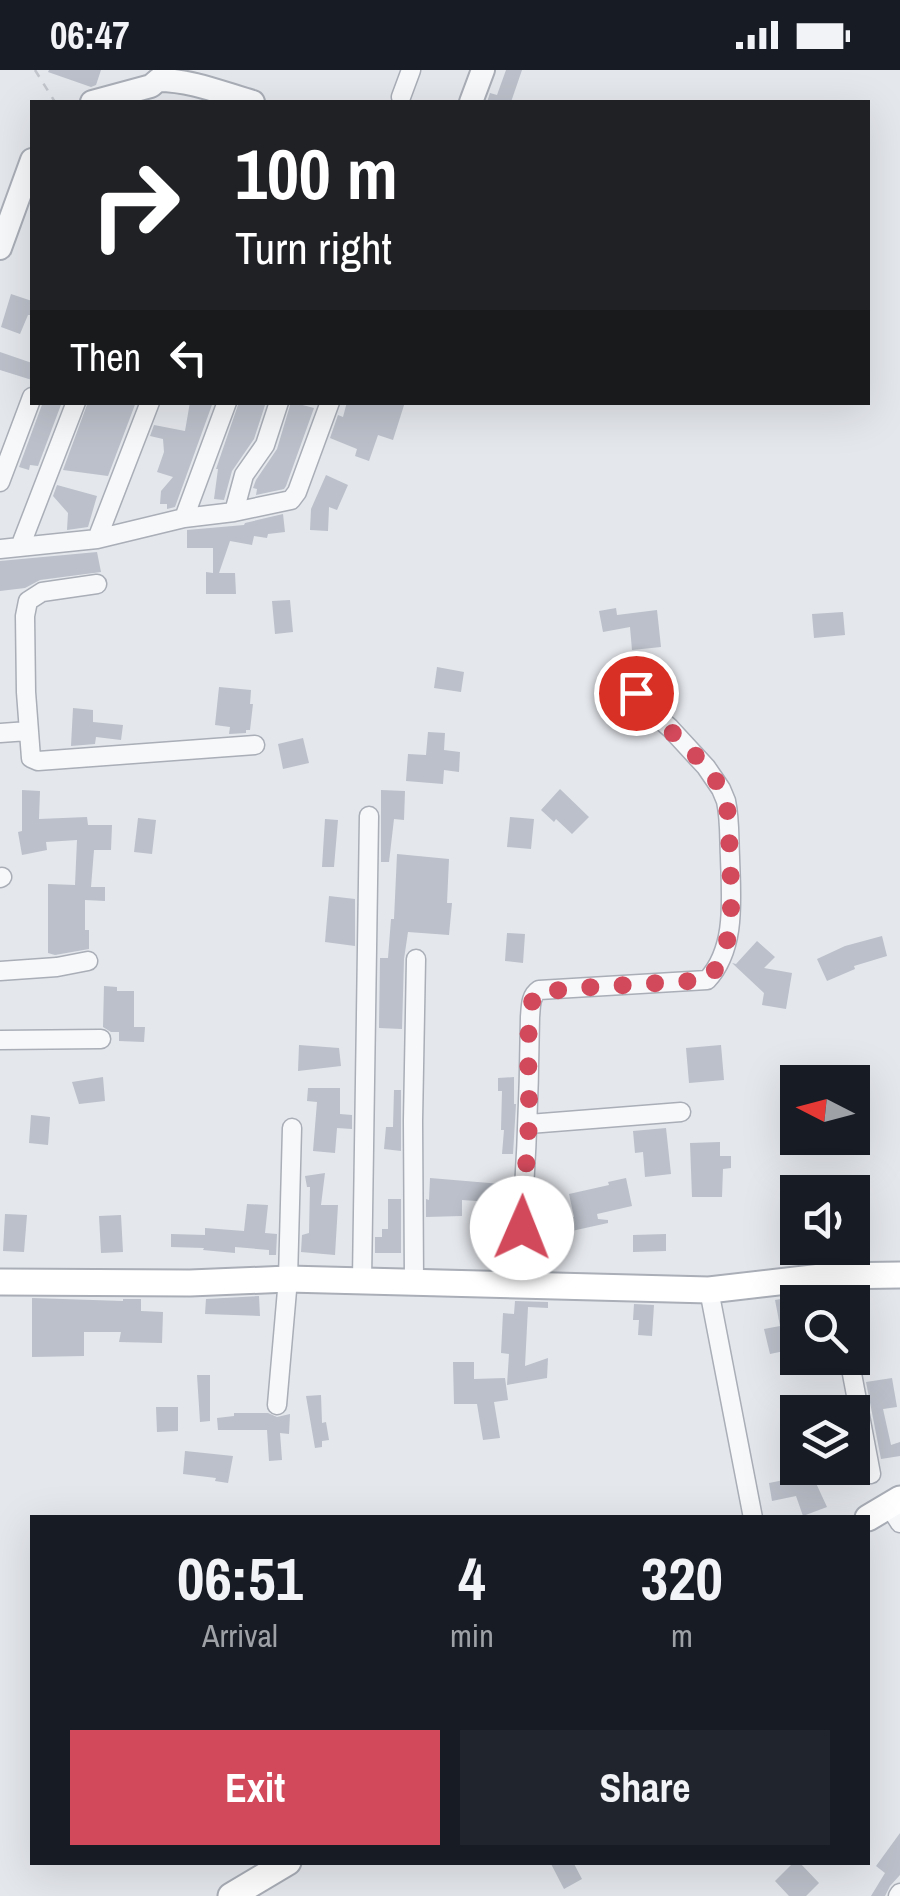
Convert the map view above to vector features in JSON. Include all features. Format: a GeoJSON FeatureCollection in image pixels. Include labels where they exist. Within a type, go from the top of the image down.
{"type":"FeatureCollection","features":[{"type":"Feature","properties":{"kind":"main road"},"geometry":{"type":"LineString","coordinates":[[0,1282],[362,1280],[709,1290],[830,1276],[900,1275]]}},
{"type":"Feature","properties":{"kind":"main road"},"geometry":{"type":"LineString","coordinates":[[231,1896],[283,1865]]}},
{"type":"Feature","properties":{"kind":"street"},"geometry":{"type":"LineString","coordinates":[[401,97],[411,70]]}},
{"type":"Feature","properties":{"kind":"street"},"geometry":{"type":"LineString","coordinates":[[472,100],[483,70]]}},
{"type":"Feature","properties":{"kind":"street"},"geometry":{"type":"LineString","coordinates":[[106,100],[148,94],[158,80],[173,80],[200,95],[238,100]]}},
{"type":"Feature","properties":{"kind":"street"},"geometry":{"type":"LineString","coordinates":[[0,248],[30,166]]}},
{"type":"Feature","properties":{"kind":"street"},"geometry":{"type":"LineString","coordinates":[[0,482],[30,402]]}},
{"type":"Feature","properties":{"kind":"street"},"geometry":{"type":"LineString","coordinates":[[20,547],[75,405]]}},
{"type":"Feature","properties":{"kind":"street"},"geometry":{"type":"LineString","coordinates":[[97,539],[149,405]]}},
{"type":"Feature","properties":{"kind":"street"},"geometry":{"type":"LineString","coordinates":[[184,518],[225,405]]}},
{"type":"Feature","properties":{"kind":"street"},"geometry":{"type":"LineString","coordinates":[[234,512],[244,475],[265,445],[277,405]]}},
{"type":"Feature","properties":{"kind":"street"},"geometry":{"type":"LineString","coordinates":[[0,549],[97,539],[184,518],[284,503],[294,498],[329,405]]}},
{"type":"Feature","properties":{"kind":"street"},"geometry":{"type":"LineString","coordinates":[[97,584],[42,592],[28,601],[25,616],[31,758],[38,761],[255,745]]}},
{"type":"Feature","properties":{"kind":"street"},"geometry":{"type":"LineString","coordinates":[[517,1286],[529,1124],[530,1016],[535,993],[707,980],[727,942],[732,904],[726,800],[706,767],[646,707],[626,670]]}},
{"type":"Feature","properties":{"kind":"street"},"geometry":{"type":"LineString","coordinates":[[0,733],[28,731]]}},
{"type":"Feature","properties":{"kind":"street"},"geometry":{"type":"LineString","coordinates":[[362,1280],[369,816]]}},
{"type":"Feature","properties":{"kind":"street"},"geometry":{"type":"LineString","coordinates":[[414,1281],[416,959]]}},
{"type":"Feature","properties":{"kind":"street"},"geometry":{"type":"LineString","coordinates":[[0,970],[88,961]]}},
{"type":"Feature","properties":{"kind":"street"},"geometry":{"type":"LineString","coordinates":[[0,1040],[101,1038]]}},
{"type":"Feature","properties":{"kind":"street"},"geometry":{"type":"LineString","coordinates":[[529,1124],[681,1112]]}},
{"type":"Feature","properties":{"kind":"street"},"geometry":{"type":"LineString","coordinates":[[278,1405],[288,1280],[292,1128]]}},
{"type":"Feature","properties":{"kind":"street"},"geometry":{"type":"LineString","coordinates":[[830,1276],[832,1285]]}},
{"type":"Feature","properties":{"kind":"street"},"geometry":{"type":"LineString","coordinates":[[709,1290],[752,1515]]}},
{"type":"Feature","properties":{"kind":"street"},"geometry":{"type":"LineString","coordinates":[[852,1375],[871,1474]]}},
{"type":"Feature","properties":{"kind":"path"},"geometry":{"type":"LineString","coordinates":[[34,70],[54,100]]}},
{"type":"Feature","properties":{"kind":"building"},"geometry":{"type":"Polygon","coordinates":[[[49,70],[101,70],[96,85],[91,87],[49,70]]]}},
{"type":"Feature","properties":{"kind":"building"},"geometry":{"type":"Polygon","coordinates":[[[506,70],[522,70],[512,100],[488,100],[490,93],[497,95],[506,70]]]}},
{"type":"Feature","properties":{"kind":"building"},"geometry":{"type":"Polygon","coordinates":[[[11,294],[30,300],[30,315],[20,334],[1,327],[11,294]]]}},
{"type":"Feature","properties":{"kind":"building"},"geometry":{"type":"Polygon","coordinates":[[[0,352],[30,362],[30,379],[0,370],[0,352]]]}},
{"type":"Feature","properties":{"kind":"building"},"geometry":{"type":"Polygon","coordinates":[[[42,405],[61,405],[38,466],[30,465],[29,470],[19,467],[42,405]]]}},
{"type":"Feature","properties":{"kind":"building"},"geometry":{"type":"Polygon","coordinates":[[[87,405],[135,405],[108,476],[63,470],[87,405]]]}},
{"type":"Feature","properties":{"kind":"building"},"geometry":{"type":"Polygon","coordinates":[[[189,405],[212,405],[175,507],[167,509],[167,504],[160,504],[161,491],[173,477],[157,472],[164,452],[163,439],[150,436],[154,425],[185,431],[189,405]]]}},
{"type":"Feature","properties":{"kind":"building"},"geometry":{"type":"Polygon","coordinates":[[[238,405],[265,405],[254,439],[232,471],[224,500],[214,499],[216,469],[238,405]]]}},
{"type":"Feature","properties":{"kind":"building"},"geometry":{"type":"Polygon","coordinates":[[[290,405],[314,408],[284,489],[256,495],[256,480],[277,449],[290,405]]]}},
{"type":"Feature","properties":{"kind":"building"},"geometry":{"type":"Polygon","coordinates":[[[346,405],[404,405],[393,440],[378,435],[369,461],[355,456],[357,449],[330,438],[338,415],[343,417],[346,405]]]}},
{"type":"Feature","properties":{"kind":"building"},"geometry":{"type":"Polygon","coordinates":[[[326,475],[348,485],[337,510],[329,507],[328,531],[310,530],[311,509],[326,475]]]}},
{"type":"Feature","properties":{"kind":"building"},"geometry":{"type":"Polygon","coordinates":[[[57,485],[97,496],[88,527],[67,530],[68,513],[53,496],[57,485]]]}},
{"type":"Feature","properties":{"kind":"building"},"geometry":{"type":"Polygon","coordinates":[[[283,514],[285,532],[268,534],[267,538],[254,536],[252,545],[230,541],[219,573],[235,573],[236,594],[206,594],[206,572],[213,573],[213,548],[187,548],[187,530],[244,525],[283,514]]]}},
{"type":"Feature","properties":{"kind":"building"},"geometry":{"type":"Polygon","coordinates":[[[97,552],[101,572],[40,580],[25,588],[0,591],[0,561],[97,552]]]}},
{"type":"Feature","properties":{"kind":"building"},"geometry":{"type":"Polygon","coordinates":[[[290,600],[293,632],[275,634],[272,601],[290,600]]]}},
{"type":"Feature","properties":{"kind":"building"},"geometry":{"type":"Polygon","coordinates":[[[616,608],[617,615],[657,610],[661,647],[632,650],[630,627],[603,632],[599,611],[616,608]]]}},
{"type":"Feature","properties":{"kind":"building"},"geometry":{"type":"Polygon","coordinates":[[[843,612],[845,635],[814,638],[812,614],[843,612]]]}},
{"type":"Feature","properties":{"kind":"building"},"geometry":{"type":"Polygon","coordinates":[[[437,667],[464,672],[461,692],[434,688],[437,667]]]}},
{"type":"Feature","properties":{"kind":"building"},"geometry":{"type":"Polygon","coordinates":[[[219,687],[251,690],[250,730],[246,733],[229,734],[230,727],[215,725],[219,687]]]}},
{"type":"Feature","properties":{"kind":"building"},"geometry":{"type":"Polygon","coordinates":[[[73,708],[93,710],[93,722],[123,725],[121,740],[96,737],[95,744],[71,746],[73,708]]]}},
{"type":"Feature","properties":{"kind":"building"},"geometry":{"type":"Polygon","coordinates":[[[428,732],[445,733],[444,750],[460,752],[459,772],[444,770],[443,784],[406,781],[408,754],[426,755],[428,732]]]}},
{"type":"Feature","properties":{"kind":"building"},"geometry":{"type":"Polygon","coordinates":[[[303,738],[309,763],[283,769],[278,744],[303,738]]]}},
{"type":"Feature","properties":{"kind":"building"},"geometry":{"type":"Polygon","coordinates":[[[560,789],[589,817],[572,834],[541,810],[560,789]]]}},
{"type":"Feature","properties":{"kind":"building"},"geometry":{"type":"Polygon","coordinates":[[[22,790],[40,791],[39,819],[87,817],[88,825],[112,825],[111,850],[94,850],[91,887],[105,887],[105,901],[85,900],[89,949],[48,953],[48,884],[75,885],[77,840],[46,842],[47,850],[22,855],[18,832],[22,831],[22,790]]]}},
{"type":"Feature","properties":{"kind":"building"},"geometry":{"type":"Polygon","coordinates":[[[381,790],[405,791],[404,820],[394,819],[389,862],[381,862],[381,790]]]}},
{"type":"Feature","properties":{"kind":"building"},"geometry":{"type":"Polygon","coordinates":[[[510,817],[534,819],[531,849],[507,847],[510,817]]]}},
{"type":"Feature","properties":{"kind":"building"},"geometry":{"type":"Polygon","coordinates":[[[138,818],[156,820],[152,854],[134,852],[138,818]]]}},
{"type":"Feature","properties":{"kind":"building"},"geometry":{"type":"Polygon","coordinates":[[[325,819],[338,820],[334,867],[322,867],[325,819]]]}},
{"type":"Feature","properties":{"kind":"building"},"geometry":{"type":"Polygon","coordinates":[[[397,854],[449,859],[447,903],[452,903],[449,935],[408,932],[402,1029],[379,1028],[380,958],[388,958],[397,854]]]}},
{"type":"Feature","properties":{"kind":"building"},"geometry":{"type":"Polygon","coordinates":[[[329,896],[355,899],[355,946],[325,942],[329,896]]]}},
{"type":"Feature","properties":{"kind":"building"},"geometry":{"type":"Polygon","coordinates":[[[507,933],[525,934],[523,963],[505,961],[507,933]]]}},
{"type":"Feature","properties":{"kind":"building"},"geometry":{"type":"Polygon","coordinates":[[[882,936],[887,956],[854,966],[855,969],[827,981],[817,959],[882,936]]]}},
{"type":"Feature","properties":{"kind":"building"},"geometry":{"type":"Polygon","coordinates":[[[757,941],[775,957],[764,968],[792,973],[786,1009],[762,1005],[764,993],[732,963],[736,964],[757,941]]]}},
{"type":"Feature","properties":{"kind":"building"},"geometry":{"type":"Polygon","coordinates":[[[104,986],[134,991],[134,1027],[145,1027],[144,1042],[119,1041],[119,1032],[103,1027],[104,986]]]}},
{"type":"Feature","properties":{"kind":"building"},"geometry":{"type":"Polygon","coordinates":[[[299,1045],[339,1048],[341,1066],[298,1071],[299,1045]]]}},
{"type":"Feature","properties":{"kind":"building"},"geometry":{"type":"Polygon","coordinates":[[[721,1045],[724,1080],[689,1083],[686,1048],[721,1045]]]}},
{"type":"Feature","properties":{"kind":"building"},"geometry":{"type":"Polygon","coordinates":[[[103,1077],[105,1101],[79,1104],[72,1082],[103,1077]]]}},
{"type":"Feature","properties":{"kind":"building"},"geometry":{"type":"Polygon","coordinates":[[[514,1077],[513,1154],[502,1154],[502,1091],[498,1091],[498,1078],[514,1077]]]}},
{"type":"Feature","properties":{"kind":"building"},"geometry":{"type":"Polygon","coordinates":[[[308,1088],[340,1088],[340,1114],[352,1115],[352,1129],[337,1128],[335,1153],[313,1151],[317,1102],[307,1101],[308,1088]]]}},
{"type":"Feature","properties":{"kind":"building"},"geometry":{"type":"Polygon","coordinates":[[[394,1090],[401,1090],[401,1151],[384,1149],[386,1127],[393,1127],[394,1090]]]}},
{"type":"Feature","properties":{"kind":"building"},"geometry":{"type":"Polygon","coordinates":[[[31,1115],[50,1117],[48,1145],[29,1143],[31,1115]]]}},
{"type":"Feature","properties":{"kind":"building"},"geometry":{"type":"Polygon","coordinates":[[[666,1128],[671,1174],[645,1177],[643,1152],[635,1153],[633,1131],[666,1128]]]}},
{"type":"Feature","properties":{"kind":"building"},"geometry":{"type":"Polygon","coordinates":[[[720,1142],[720,1156],[731,1156],[731,1168],[723,1169],[722,1197],[692,1197],[690,1143],[720,1142]]]}},
{"type":"Feature","properties":{"kind":"building"},"geometry":{"type":"Polygon","coordinates":[[[325,1173],[321,1205],[338,1205],[335,1255],[301,1252],[302,1235],[309,1233],[310,1187],[305,1176],[325,1173]]]}},
{"type":"Feature","properties":{"kind":"building"},"geometry":{"type":"Polygon","coordinates":[[[430,1178],[512,1185],[510,1220],[490,1218],[491,1202],[462,1200],[462,1216],[426,1217],[430,1178]]]}},
{"type":"Feature","properties":{"kind":"building"},"geometry":{"type":"Polygon","coordinates":[[[626,1178],[632,1206],[597,1214],[598,1219],[608,1223],[558,1234],[556,1252],[538,1250],[541,1214],[574,1217],[569,1194],[626,1178]]]}},
{"type":"Feature","properties":{"kind":"building"},"geometry":{"type":"Polygon","coordinates":[[[388,1199],[401,1199],[401,1253],[375,1253],[375,1237],[382,1237],[382,1229],[388,1229],[388,1199]]]}},
{"type":"Feature","properties":{"kind":"building"},"geometry":{"type":"Polygon","coordinates":[[[247,1204],[268,1205],[265,1233],[277,1234],[276,1255],[269,1255],[269,1250],[235,1247],[235,1253],[171,1247],[171,1234],[205,1235],[205,1228],[244,1231],[247,1204]]]}},
{"type":"Feature","properties":{"kind":"building"},"geometry":{"type":"Polygon","coordinates":[[[5,1214],[27,1215],[24,1252],[3,1251],[5,1214]]]}},
{"type":"Feature","properties":{"kind":"building"},"geometry":{"type":"Polygon","coordinates":[[[121,1215],[123,1252],[101,1253],[99,1216],[121,1215]]]}},
{"type":"Feature","properties":{"kind":"building"},"geometry":{"type":"Polygon","coordinates":[[[666,1234],[666,1251],[633,1252],[633,1235],[666,1234]]]}},
{"type":"Feature","properties":{"kind":"building"},"geometry":{"type":"Polygon","coordinates":[[[259,1296],[260,1316],[205,1314],[206,1299],[259,1296]]]}},
{"type":"Feature","properties":{"kind":"building"},"geometry":{"type":"Polygon","coordinates":[[[32,1298],[141,1299],[141,1311],[163,1312],[162,1343],[119,1342],[121,1332],[84,1332],[84,1356],[32,1357],[32,1298]]]}},
{"type":"Feature","properties":{"kind":"building"},"geometry":{"type":"Polygon","coordinates":[[[780,1299],[780,1326],[775,1300],[780,1299]]]}},
{"type":"Feature","properties":{"kind":"building"},"geometry":{"type":"Polygon","coordinates":[[[515,1301],[548,1302],[548,1308],[528,1307],[525,1366],[548,1358],[547,1378],[507,1385],[509,1354],[501,1353],[503,1313],[514,1314],[515,1301]]]}},
{"type":"Feature","properties":{"kind":"building"},"geometry":{"type":"Polygon","coordinates":[[[634,1304],[654,1305],[652,1336],[638,1335],[639,1320],[633,1320],[634,1304]]]}},
{"type":"Feature","properties":{"kind":"building"},"geometry":{"type":"Polygon","coordinates":[[[780,1326],[780,1352],[770,1354],[764,1329],[780,1326]]]}},
{"type":"Feature","properties":{"kind":"building"},"geometry":{"type":"Polygon","coordinates":[[[453,1362],[474,1362],[474,1379],[505,1378],[508,1400],[494,1402],[500,1438],[483,1440],[477,1404],[454,1404],[453,1362]]]}},
{"type":"Feature","properties":{"kind":"building"},"geometry":{"type":"Polygon","coordinates":[[[197,1375],[210,1375],[210,1421],[200,1422],[197,1375]]]}},
{"type":"Feature","properties":{"kind":"building"},"geometry":{"type":"Polygon","coordinates":[[[892,1378],[897,1407],[883,1409],[891,1445],[900,1442],[900,1456],[881,1459],[866,1382],[892,1378]]]}},
{"type":"Feature","properties":{"kind":"building"},"geometry":{"type":"Polygon","coordinates":[[[321,1395],[322,1423],[326,1422],[329,1440],[315,1448],[306,1396],[321,1395]]]}},
{"type":"Feature","properties":{"kind":"building"},"geometry":{"type":"Polygon","coordinates":[[[156,1407],[178,1407],[178,1431],[157,1432],[156,1407]]]}},
{"type":"Feature","properties":{"kind":"building"},"geometry":{"type":"Polygon","coordinates":[[[234,1413],[268,1413],[277,1417],[290,1414],[289,1434],[280,1433],[282,1460],[269,1461],[267,1430],[218,1430],[217,1418],[234,1413]]]}},
{"type":"Feature","properties":{"kind":"building"},"geometry":{"type":"Polygon","coordinates":[[[185,1451],[233,1456],[228,1483],[183,1474],[185,1451]]]}},
{"type":"Feature","properties":{"kind":"building"},"geometry":{"type":"Polygon","coordinates":[[[769,1483],[817,1485],[827,1507],[803,1515],[796,1496],[772,1501],[769,1483]]]}},
{"type":"Feature","properties":{"kind":"building"},"geometry":{"type":"Polygon","coordinates":[[[900,1833],[900,1875],[885,1896],[871,1896],[885,1873],[876,1866],[900,1833]]]}},
{"type":"Feature","properties":{"kind":"building"},"geometry":{"type":"Polygon","coordinates":[[[552,1865],[575,1865],[582,1879],[564,1889],[552,1865]]]}},
{"type":"Feature","properties":{"kind":"building"},"geometry":{"type":"Polygon","coordinates":[[[791,1865],[802,1865],[819,1883],[806,1896],[789,1896],[775,1881],[791,1865]]]}},
{"type":"Feature","properties":{"kind":"route"},"geometry":{"type":"LineString","coordinates":[[522,1228],[529,1124],[530,1016],[535,993],[707,980],[727,942],[732,904],[726,800],[706,767],[636,693]]}}]}
